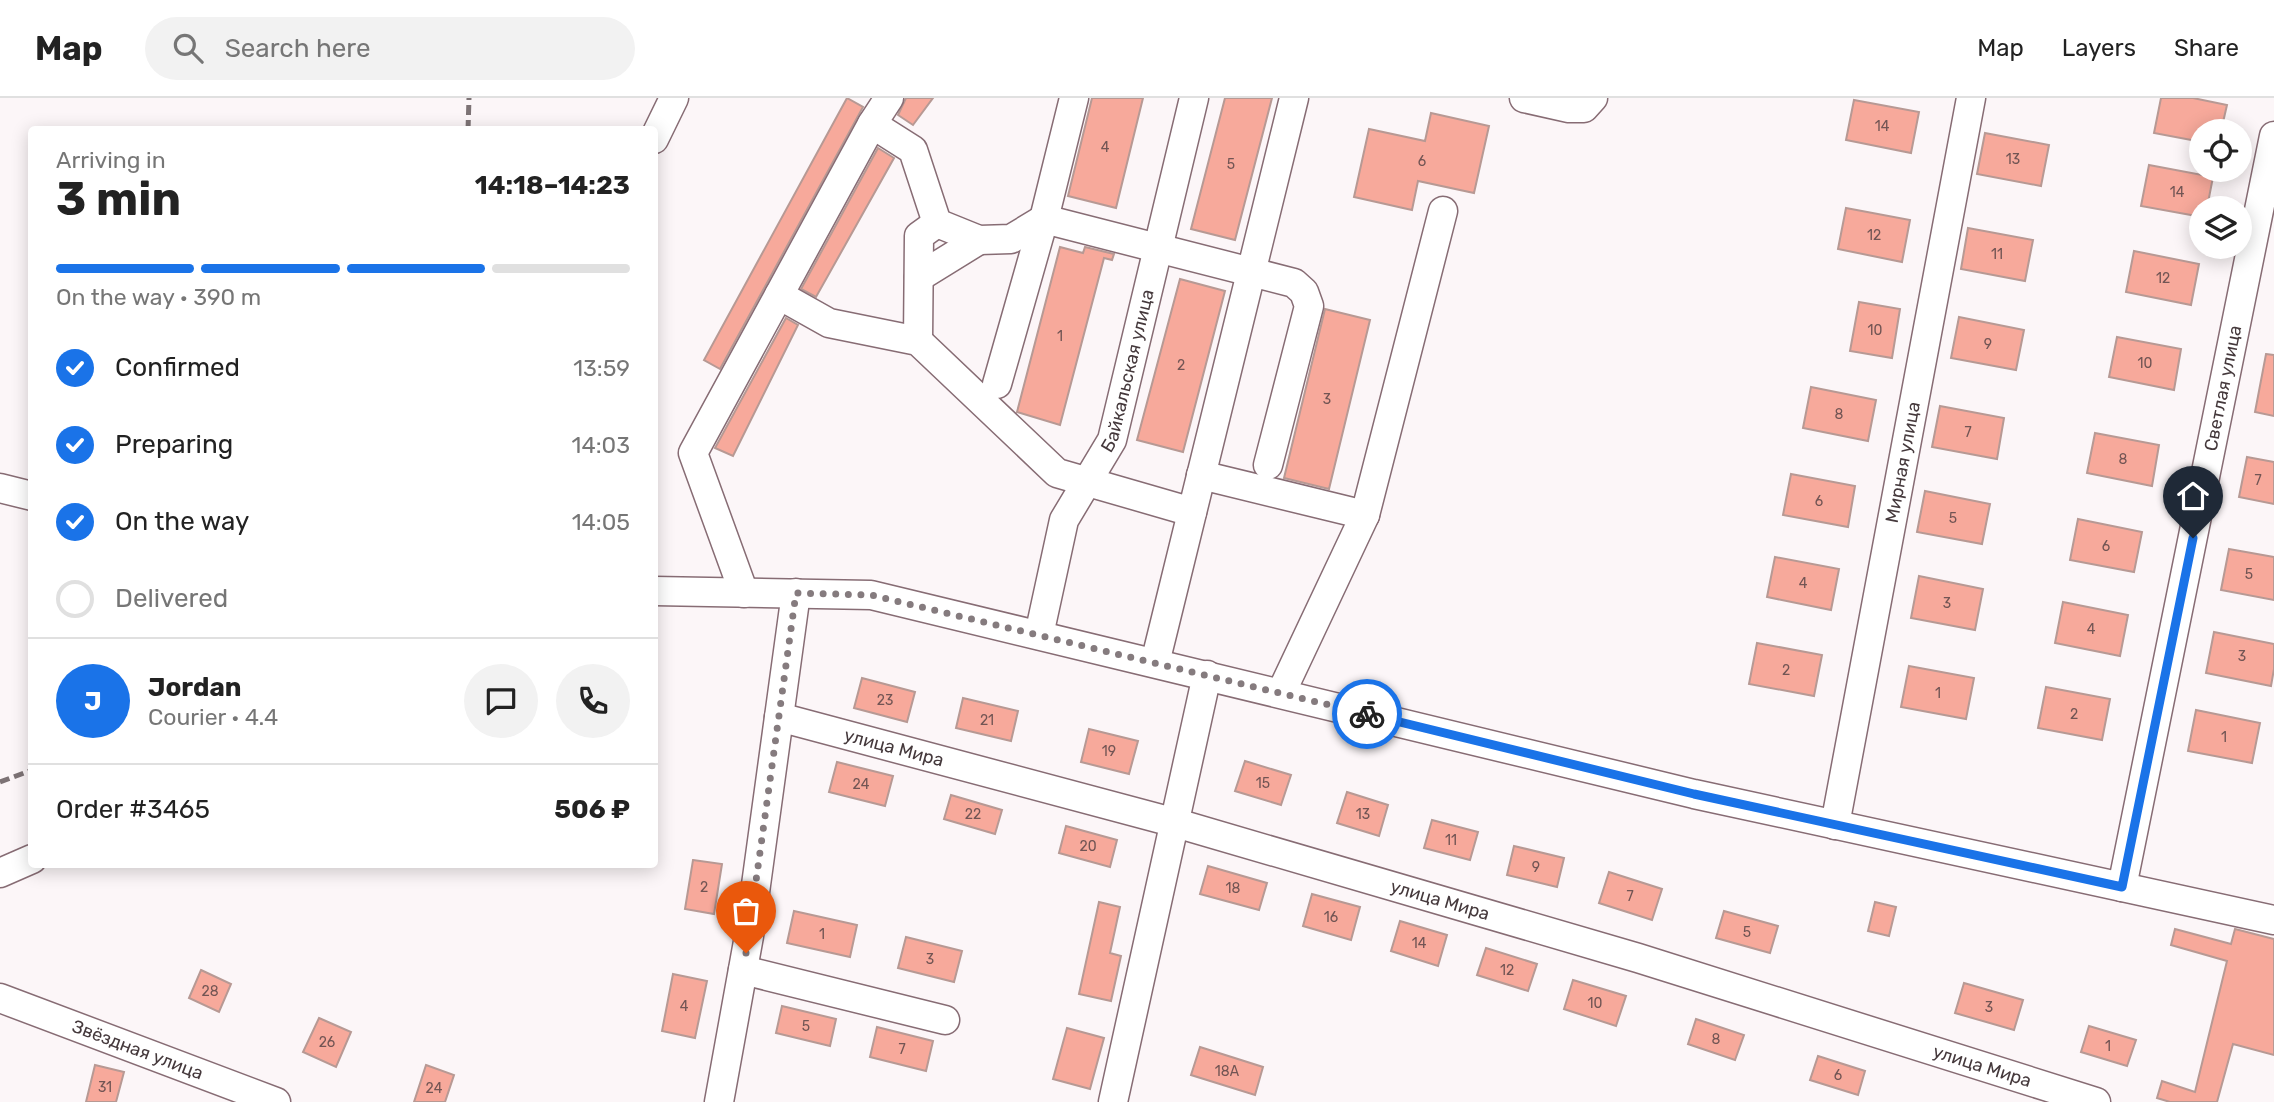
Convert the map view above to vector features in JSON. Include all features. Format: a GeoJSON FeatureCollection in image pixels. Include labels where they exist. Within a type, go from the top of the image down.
{"type":"FeatureCollection","features":[{"type":"Feature","properties":{"kind":"street"},"geometry":{"type":"LineString","coordinates":[[658,131],[674,98]]}},
{"type":"Feature","properties":{"kind":"street"},"geometry":{"type":"LineString","coordinates":[[744,593],[692,453],[888,98]]}},
{"type":"Feature","properties":{"kind":"street"},"geometry":{"type":"LineString","coordinates":[[997,384],[1044,219],[1074,98]]}},
{"type":"Feature","properties":{"kind":"street","name":"Байкальская улица"},"geometry":{"type":"LineString","coordinates":[[1039,635],[1064,520],[1112,440],[1194,98]]}},
{"type":"Feature","properties":{"kind":"street"},"geometry":{"type":"LineString","coordinates":[[1155,663],[1294,98]]}},
{"type":"Feature","properties":{"kind":"street"},"geometry":{"type":"LineString","coordinates":[[1524,98],[1569,108],[1584,108],[1593,98]]}},
{"type":"Feature","properties":{"kind":"street","name":"Мирная улица"},"geometry":{"type":"LineString","coordinates":[[1835,825],[1971,98]]}},
{"type":"Feature","properties":{"kind":"street"},"geometry":{"type":"LineString","coordinates":[[872,124],[913,150],[937,223],[979,240],[1011,239],[1044,219],[1294,283],[1304,292],[1309,306],[1268,465]]}},
{"type":"Feature","properties":{"kind":"street","name":"Светлая улица"},"geometry":{"type":"LineString","coordinates":[[2122,887],[2274,136]]}},
{"type":"Feature","properties":{"kind":"street"},"geometry":{"type":"LineString","coordinates":[[1281,693],[1365,516],[1443,211]]}},
{"type":"Feature","properties":{"kind":"street"},"geometry":{"type":"LineString","coordinates":[[918,341],[919,236],[937,223]]}},
{"type":"Feature","properties":{"kind":"street"},"geometry":{"type":"LineString","coordinates":[[919,277],[979,240]]}},
{"type":"Feature","properties":{"kind":"street"},"geometry":{"type":"LineString","coordinates":[[779,295],[829,323],[918,341],[1057,473],[1192,512]]}},
{"type":"Feature","properties":{"kind":"street"},"geometry":{"type":"LineString","coordinates":[[1201,475],[1365,516]]}},
{"type":"Feature","properties":{"kind":"street"},"geometry":{"type":"LineString","coordinates":[[0,488],[28,495]]}},
{"type":"Feature","properties":{"kind":"street"},"geometry":{"type":"LineString","coordinates":[[658,591],[871,595],[1694,794],[2274,920]]}},
{"type":"Feature","properties":{"kind":"street"},"geometry":{"type":"LineString","coordinates":[[719,1102],[743,970],[796,593]]}},
{"type":"Feature","properties":{"kind":"street"},"geometry":{"type":"LineString","coordinates":[[1113,1102],[1208,675]]}},
{"type":"Feature","properties":{"kind":"street","name":"улица Мира"},"geometry":{"type":"LineString","coordinates":[[779,718],[1176,823],[1638,958],[2096,1102]]}},
{"type":"Feature","properties":{"kind":"street"},"geometry":{"type":"LineString","coordinates":[[0,873],[28,861]]}},
{"type":"Feature","properties":{"kind":"street"},"geometry":{"type":"LineString","coordinates":[[743,970],[945,1020]]}},
{"type":"Feature","properties":{"kind":"street","name":"Звёздная улица"},"geometry":{"type":"LineString","coordinates":[[0,998],[276,1102]]}},
{"type":"Feature","properties":{"kind":"building"},"geometry":{"type":"Polygon","coordinates":[[[847,98],[863,107],[720,369],[704,360],[847,98]]]}},
{"type":"Feature","properties":{"kind":"building"},"geometry":{"type":"Polygon","coordinates":[[[906,98],[933,98],[913,125],[898,115],[906,98]]]}},
{"type":"Feature","properties":{"kind":"building"},"geometry":{"type":"Polygon","coordinates":[[[1092,98],[1143,98],[1116,208],[1068,196],[1092,98]]]}},
{"type":"Feature","properties":{"kind":"building"},"geometry":{"type":"Polygon","coordinates":[[[1225,98],[1272,98],[1235,240],[1191,229],[1225,98]]]}},
{"type":"Feature","properties":{"kind":"building"},"geometry":{"type":"Polygon","coordinates":[[[2161,98],[2193,98],[2227,105],[2224,119],[2189,119],[2189,140],[2154,133],[2161,98]]]}},
{"type":"Feature","properties":{"kind":"building"},"geometry":{"type":"Polygon","coordinates":[[[1854,100],[1919,112],[1911,153],[1846,140],[1854,100]]]}},
{"type":"Feature","properties":{"kind":"building"},"geometry":{"type":"Polygon","coordinates":[[[1431,113],[1489,126],[1474,193],[1418,181],[1412,210],[1354,197],[1369,129],[1425,141],[1431,113]]]}},
{"type":"Feature","properties":{"kind":"building"},"geometry":{"type":"Polygon","coordinates":[[[1985,133],[2049,145],[2041,186],[1977,174],[1985,133]]]}},
{"type":"Feature","properties":{"kind":"building"},"geometry":{"type":"Polygon","coordinates":[[[878,148],[894,158],[816,297],[801,289],[878,148]]]}},
{"type":"Feature","properties":{"kind":"building"},"geometry":{"type":"Polygon","coordinates":[[[2149,165],[2189,172],[2189,182],[2212,182],[2209,196],[2189,196],[2189,215],[2141,206],[2149,165]]]}},
{"type":"Feature","properties":{"kind":"building"},"geometry":{"type":"Polygon","coordinates":[[[1846,208],[1910,220],[1902,262],[1838,249],[1846,208]]]}},
{"type":"Feature","properties":{"kind":"building"},"geometry":{"type":"Polygon","coordinates":[[[1968,228],[2033,240],[2025,281],[1961,269],[1968,228]]]}},
{"type":"Feature","properties":{"kind":"building"},"geometry":{"type":"Polygon","coordinates":[[[1060,247],[1083,253],[1085,247],[1114,254],[1112,260],[1104,258],[1060,425],[1017,412],[1060,247]]]}},
{"type":"Feature","properties":{"kind":"building"},"geometry":{"type":"Polygon","coordinates":[[[2134,251],[2199,264],[2191,305],[2126,292],[2134,251]]]}},
{"type":"Feature","properties":{"kind":"building"},"geometry":{"type":"Polygon","coordinates":[[[1180,279],[1225,291],[1183,452],[1137,440],[1180,279]]]}},
{"type":"Feature","properties":{"kind":"building"},"geometry":{"type":"Polygon","coordinates":[[[1859,302],[1900,309],[1892,358],[1850,351],[1859,302]]]}},
{"type":"Feature","properties":{"kind":"building"},"geometry":{"type":"Polygon","coordinates":[[[1325,309],[1370,320],[1329,489],[1284,478],[1325,309]]]}},
{"type":"Feature","properties":{"kind":"building"},"geometry":{"type":"Polygon","coordinates":[[[1959,317],[2024,330],[2016,370],[1951,358],[1959,317]]]}},
{"type":"Feature","properties":{"kind":"building"},"geometry":{"type":"Polygon","coordinates":[[[786,318],[798,325],[733,456],[715,448],[786,318]]]}},
{"type":"Feature","properties":{"kind":"building"},"geometry":{"type":"Polygon","coordinates":[[[2117,337],[2181,349],[2174,390],[2109,377],[2117,337]]]}},
{"type":"Feature","properties":{"kind":"building"},"geometry":{"type":"Polygon","coordinates":[[[2266,354],[2274,355],[2274,416],[2255,412],[2266,354]]]}},
{"type":"Feature","properties":{"kind":"building"},"geometry":{"type":"Polygon","coordinates":[[[1811,387],[1876,400],[1868,441],[1803,428],[1811,387]]]}},
{"type":"Feature","properties":{"kind":"building"},"geometry":{"type":"Polygon","coordinates":[[[1940,406],[2004,418],[1997,459],[1932,447],[1940,406]]]}},
{"type":"Feature","properties":{"kind":"building"},"geometry":{"type":"Polygon","coordinates":[[[2095,433],[2159,445],[2152,486],[2087,473],[2095,433]]]}},
{"type":"Feature","properties":{"kind":"building"},"geometry":{"type":"Polygon","coordinates":[[[2247,457],[2274,462],[2274,504],[2239,497],[2247,457]]]}},
{"type":"Feature","properties":{"kind":"building"},"geometry":{"type":"Polygon","coordinates":[[[1791,474],[1855,486],[1848,527],[1783,515],[1791,474]]]}},
{"type":"Feature","properties":{"kind":"building"},"geometry":{"type":"Polygon","coordinates":[[[1925,491],[1990,504],[1982,544],[1917,532],[1925,491]]]}},
{"type":"Feature","properties":{"kind":"building"},"geometry":{"type":"Polygon","coordinates":[[[2078,519],[2142,532],[2134,572],[2070,560],[2078,519]]]}},
{"type":"Feature","properties":{"kind":"building"},"geometry":{"type":"Polygon","coordinates":[[[2229,549],[2274,557],[2274,600],[2221,590],[2229,549]]]}},
{"type":"Feature","properties":{"kind":"building"},"geometry":{"type":"Polygon","coordinates":[[[1775,557],[1839,569],[1831,610],[1767,597],[1775,557]]]}},
{"type":"Feature","properties":{"kind":"building"},"geometry":{"type":"Polygon","coordinates":[[[1919,576],[1983,589],[1975,630],[1911,618],[1919,576]]]}},
{"type":"Feature","properties":{"kind":"building"},"geometry":{"type":"Polygon","coordinates":[[[2063,602],[2128,615],[2120,656],[2055,643],[2063,602]]]}},
{"type":"Feature","properties":{"kind":"building"},"geometry":{"type":"Polygon","coordinates":[[[2214,632],[2274,644],[2271,686],[2206,673],[2214,632]]]}},
{"type":"Feature","properties":{"kind":"building"},"geometry":{"type":"Polygon","coordinates":[[[1757,643],[1822,655],[1814,696],[1749,684],[1757,643]]]}},
{"type":"Feature","properties":{"kind":"building"},"geometry":{"type":"Polygon","coordinates":[[[1909,666],[1974,678],[1966,719],[1901,707],[1909,666]]]}},
{"type":"Feature","properties":{"kind":"building"},"geometry":{"type":"Polygon","coordinates":[[[862,678],[915,692],[907,722],[854,708],[862,678]]]}},
{"type":"Feature","properties":{"kind":"building"},"geometry":{"type":"Polygon","coordinates":[[[2046,687],[2110,699],[2102,740],[2038,728],[2046,687]]]}},
{"type":"Feature","properties":{"kind":"building"},"geometry":{"type":"Polygon","coordinates":[[[963,698],[1018,711],[1011,741],[956,728],[963,698]]]}},
{"type":"Feature","properties":{"kind":"building"},"geometry":{"type":"Polygon","coordinates":[[[2196,710],[2260,723],[2252,763],[2188,751],[2196,710]]]}},
{"type":"Feature","properties":{"kind":"building"},"geometry":{"type":"Polygon","coordinates":[[[1089,729],[1138,741],[1129,774],[1081,762],[1089,729]]]}},
{"type":"Feature","properties":{"kind":"building"},"geometry":{"type":"Polygon","coordinates":[[[1245,761],[1291,775],[1281,805],[1235,791],[1245,761]]]}},
{"type":"Feature","properties":{"kind":"building"},"geometry":{"type":"Polygon","coordinates":[[[837,762],[893,776],[885,806],[829,792],[837,762]]]}},
{"type":"Feature","properties":{"kind":"building"},"geometry":{"type":"Polygon","coordinates":[[[1347,792],[1388,805],[1379,836],[1337,823],[1347,792]]]}},
{"type":"Feature","properties":{"kind":"building"},"geometry":{"type":"Polygon","coordinates":[[[951,795],[1002,810],[995,834],[944,819],[951,795]]]}},
{"type":"Feature","properties":{"kind":"building"},"geometry":{"type":"Polygon","coordinates":[[[1432,820],[1478,832],[1470,860],[1424,848],[1432,820]]]}},
{"type":"Feature","properties":{"kind":"building"},"geometry":{"type":"Polygon","coordinates":[[[1066,826],[1117,840],[1110,867],[1059,853],[1066,826]]]}},
{"type":"Feature","properties":{"kind":"building"},"geometry":{"type":"Polygon","coordinates":[[[1514,846],[1564,858],[1557,887],[1507,875],[1514,846]]]}},
{"type":"Feature","properties":{"kind":"building"},"geometry":{"type":"Polygon","coordinates":[[[693,860],[722,864],[714,914],[685,909],[693,860]]]}},
{"type":"Feature","properties":{"kind":"building"},"geometry":{"type":"Polygon","coordinates":[[[1208,866],[1267,883],[1259,910],[1200,894],[1208,866]]]}},
{"type":"Feature","properties":{"kind":"building"},"geometry":{"type":"Polygon","coordinates":[[[1609,872],[1662,889],[1652,920],[1599,903],[1609,872]]]}},
{"type":"Feature","properties":{"kind":"building"},"geometry":{"type":"Polygon","coordinates":[[[1312,894],[1360,907],[1351,940],[1303,926],[1312,894]]]}},
{"type":"Feature","properties":{"kind":"building"},"geometry":{"type":"Polygon","coordinates":[[[1099,902],[1120,907],[1110,953],[1121,956],[1111,1001],[1079,994],[1099,902]]]}},
{"type":"Feature","properties":{"kind":"building"},"geometry":{"type":"Polygon","coordinates":[[[1875,902],[1896,907],[1889,936],[1868,931],[1875,902]]]}},
{"type":"Feature","properties":{"kind":"building"},"geometry":{"type":"Polygon","coordinates":[[[794,911],[857,925],[850,957],[787,943],[794,911]]]}},
{"type":"Feature","properties":{"kind":"building"},"geometry":{"type":"Polygon","coordinates":[[[1724,911],[1778,926],[1770,953],[1716,938],[1724,911]]]}},
{"type":"Feature","properties":{"kind":"building"},"geometry":{"type":"Polygon","coordinates":[[[1400,921],[1447,935],[1438,966],[1391,951],[1400,921]]]}},
{"type":"Feature","properties":{"kind":"building"},"geometry":{"type":"Polygon","coordinates":[[[2175,929],[2231,944],[2235,929],[2274,939],[2274,1055],[2233,1044],[2217,1102],[2170,1102],[2157,1098],[2162,1081],[2195,1092],[2227,961],[2171,945],[2175,929]]]}},
{"type":"Feature","properties":{"kind":"building"},"geometry":{"type":"Polygon","coordinates":[[[906,937],[962,951],[954,982],[898,968],[906,937]]]}},
{"type":"Feature","properties":{"kind":"building"},"geometry":{"type":"Polygon","coordinates":[[[1486,948],[1537,964],[1528,991],[1477,975],[1486,948]]]}},
{"type":"Feature","properties":{"kind":"building"},"geometry":{"type":"Polygon","coordinates":[[[201,970],[231,984],[219,1012],[189,998],[201,970]]]}},
{"type":"Feature","properties":{"kind":"building"},"geometry":{"type":"Polygon","coordinates":[[[673,974],[707,981],[695,1038],[662,1031],[673,974]]]}},
{"type":"Feature","properties":{"kind":"building"},"geometry":{"type":"Polygon","coordinates":[[[1573,980],[1626,996],[1616,1026],[1564,1009],[1573,980]]]}},
{"type":"Feature","properties":{"kind":"building"},"geometry":{"type":"Polygon","coordinates":[[[1964,983],[2023,1000],[2014,1030],[1955,1013],[1964,983]]]}},
{"type":"Feature","properties":{"kind":"building"},"geometry":{"type":"Polygon","coordinates":[[[782,1006],[836,1019],[830,1046],[776,1033],[782,1006]]]}},
{"type":"Feature","properties":{"kind":"building"},"geometry":{"type":"Polygon","coordinates":[[[319,1018],[351,1032],[336,1067],[303,1052],[319,1018]]]}},
{"type":"Feature","properties":{"kind":"building"},"geometry":{"type":"Polygon","coordinates":[[[1696,1019],[1744,1035],[1735,1060],[1688,1044],[1696,1019]]]}},
{"type":"Feature","properties":{"kind":"building"},"geometry":{"type":"Polygon","coordinates":[[[2089,1026],[2136,1040],[2127,1066],[2081,1052],[2089,1026]]]}},
{"type":"Feature","properties":{"kind":"building"},"geometry":{"type":"Polygon","coordinates":[[[877,1027],[933,1041],[926,1071],[870,1057],[877,1027]]]}},
{"type":"Feature","properties":{"kind":"building"},"geometry":{"type":"Polygon","coordinates":[[[1067,1028],[1104,1038],[1090,1089],[1053,1079],[1067,1028]]]}},
{"type":"Feature","properties":{"kind":"building"},"geometry":{"type":"Polygon","coordinates":[[[1200,1047],[1263,1067],[1255,1095],[1191,1075],[1200,1047]]]}},
{"type":"Feature","properties":{"kind":"building"},"geometry":{"type":"Polygon","coordinates":[[[1818,1056],[1865,1071],[1858,1095],[1810,1080],[1818,1056]]]}},
{"type":"Feature","properties":{"kind":"building"},"geometry":{"type":"Polygon","coordinates":[[[95,1065],[124,1072],[116,1102],[86,1102],[95,1065]]]}},
{"type":"Feature","properties":{"kind":"building"},"geometry":{"type":"Polygon","coordinates":[[[426,1065],[454,1075],[445,1102],[414,1102],[426,1065]]]}},
{"type":"Feature","properties":{"kind":"railway"},"geometry":{"type":"LineString","coordinates":[[468,126],[469,98]]}},
{"type":"Feature","properties":{"kind":"railway"},"geometry":{"type":"LineString","coordinates":[[0,782],[28,772]]}},
{"type":"Feature","properties":{"kind":"way so far"},"geometry":{"type":"LineString","coordinates":[[746,953],[796,593],[871,595],[1367,714]]}},
{"type":"Feature","properties":{"kind":"route"},"geometry":{"type":"LineString","coordinates":[[1367,714],[1694,794],[2122,887],[2193,538]]}}]}
